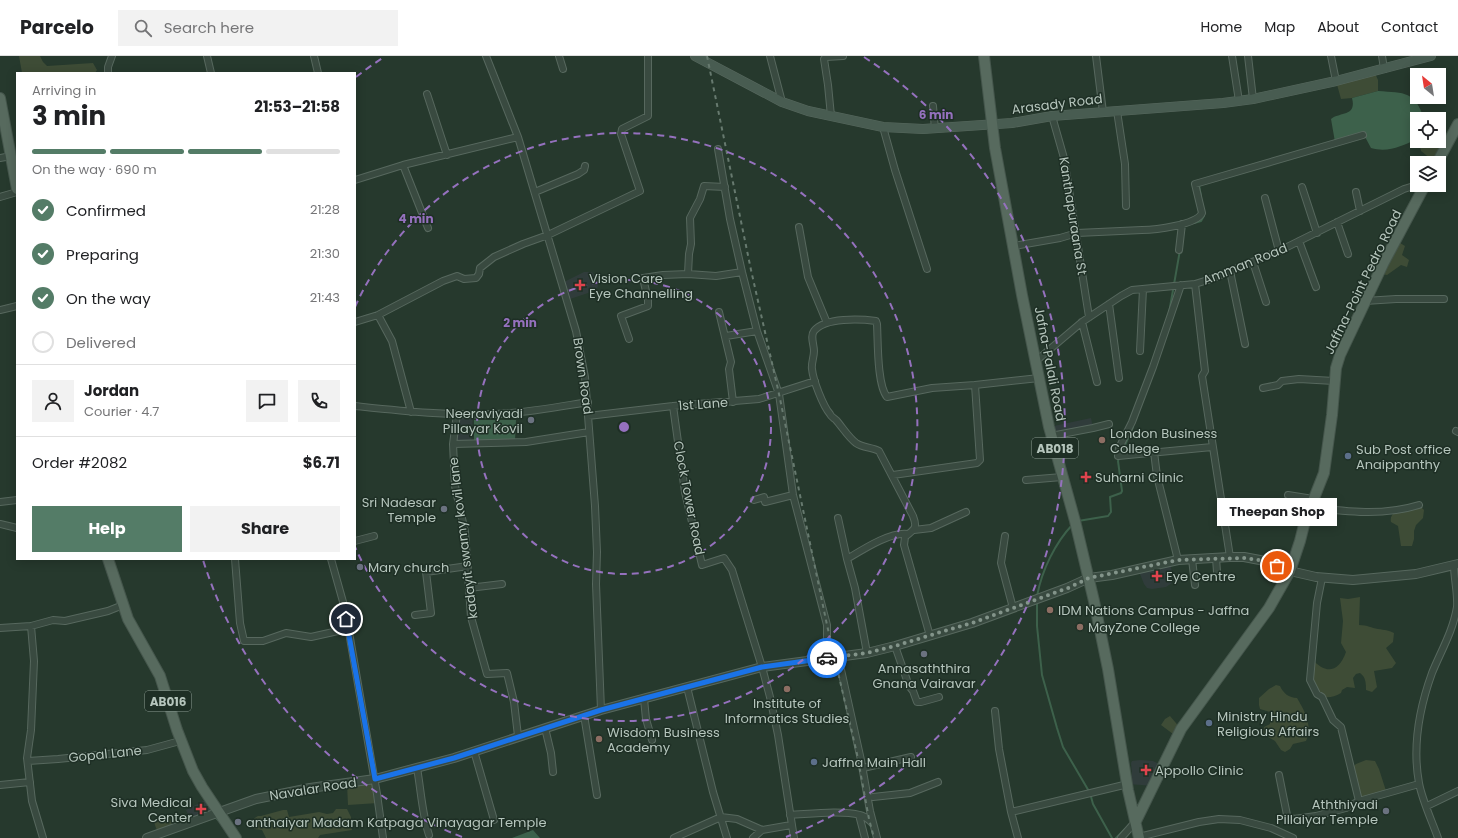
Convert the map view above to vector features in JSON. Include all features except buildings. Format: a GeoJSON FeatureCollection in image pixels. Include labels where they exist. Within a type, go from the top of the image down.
{"type":"FeatureCollection","features":[{"type":"Feature","properties":{"kind":"main road","name":"Arasady Road"},"geometry":{"type":"LineString","coordinates":[[695,56],[782,102],[808,112],[883,127],[910,129],[935,129],[991,125],[1052,116],[1253,99],[1336,81],[1431,56]]}},
{"type":"Feature","properties":{"kind":"main road","name":"Jafna-Palali Road"},"geometry":{"type":"LineString","coordinates":[[984,56],[991,125],[1039,378],[1051,436],[1075,521],[1089,578],[1139,837]]}},
{"type":"Feature","properties":{"kind":"main road"},"geometry":{"type":"LineString","coordinates":[[0,98],[16,184]]}},
{"type":"Feature","properties":{"kind":"main road"},"geometry":{"type":"LineString","coordinates":[[1441,156],[1458,124]]}},
{"type":"Feature","properties":{"kind":"main road","name":"Jaffna-Point Pedro Road"},"geometry":{"type":"LineString","coordinates":[[1136,822],[1148,794],[1181,729],[1269,608],[1290,571],[1324,469],[1332,415],[1334,381],[1340,355],[1365,301],[1421,192]]}},
{"type":"Feature","properties":{"kind":"main road","name":"AB016"},"geometry":{"type":"LineString","coordinates":[[108,560],[128,619],[160,676],[180,740],[193,771],[236,838]]}},
{"type":"Feature","properties":{"kind":"street"},"geometry":{"type":"LineString","coordinates":[[108,72],[108,66],[112,56]]}},
{"type":"Feature","properties":{"kind":"street"},"geometry":{"type":"LineString","coordinates":[[207,56],[210,72]]}},
{"type":"Feature","properties":{"kind":"street"},"geometry":{"type":"LineString","coordinates":[[314,56],[318,72]]}},
{"type":"Feature","properties":{"kind":"street","name":"Brown Road"},"geometry":{"type":"LineString","coordinates":[[486,56],[518,137],[535,192],[576,331],[585,377],[593,468],[597,552],[596,584],[601,710]]}},
{"type":"Feature","properties":{"kind":"street"},"geometry":{"type":"LineString","coordinates":[[560,56],[563,69]]}},
{"type":"Feature","properties":{"kind":"street"},"geometry":{"type":"LineString","coordinates":[[356,322],[378,315],[444,281],[457,276],[464,279],[476,278],[480,274],[480,268],[494,257],[548,235],[640,191],[620,134],[622,129],[648,116],[648,56]]}},
{"type":"Feature","properties":{"kind":"street"},"geometry":{"type":"LineString","coordinates":[[770,56],[782,102]]}},
{"type":"Feature","properties":{"kind":"street"},"geometry":{"type":"LineString","coordinates":[[831,116],[824,59],[826,57],[843,56]]}},
{"type":"Feature","properties":{"kind":"street"},"geometry":{"type":"LineString","coordinates":[[1096,56],[1103,112]]}},
{"type":"Feature","properties":{"kind":"street"},"geometry":{"type":"LineString","coordinates":[[1232,56],[1239,100]]}},
{"type":"Feature","properties":{"kind":"street"},"geometry":{"type":"LineString","coordinates":[[1248,56],[1253,99]]}},
{"type":"Feature","properties":{"kind":"street"},"geometry":{"type":"LineString","coordinates":[[1331,56],[1336,81]]}},
{"type":"Feature","properties":{"kind":"street"},"geometry":{"type":"LineString","coordinates":[[1382,56],[1384,69]]}},
{"type":"Feature","properties":{"kind":"street"},"geometry":{"type":"LineString","coordinates":[[427,94],[447,155]]}},
{"type":"Feature","properties":{"kind":"street"},"geometry":{"type":"LineString","coordinates":[[933,106],[935,129]]}},
{"type":"Feature","properties":{"kind":"street"},"geometry":{"type":"LineString","coordinates":[[1117,111],[1125,164],[1126,206]]}},
{"type":"Feature","properties":{"kind":"street","name":"Kanthapuraana St"},"geometry":{"type":"LineString","coordinates":[[1052,116],[1064,158],[1089,317]]}},
{"type":"Feature","properties":{"kind":"street"},"geometry":{"type":"LineString","coordinates":[[883,127],[895,170],[927,269]]}},
{"type":"Feature","properties":{"kind":"street"},"geometry":{"type":"LineString","coordinates":[[1014,246],[1077,234],[1152,230],[1195,220],[1200,217],[1202,213],[1195,184],[1363,135]]}},
{"type":"Feature","properties":{"kind":"street"},"geometry":{"type":"LineString","coordinates":[[356,180],[403,165],[518,137]]}},
{"type":"Feature","properties":{"kind":"street"},"geometry":{"type":"LineString","coordinates":[[718,149],[724,187],[742,272],[757,331],[779,394],[793,495],[827,625],[827,658]]}},
{"type":"Feature","properties":{"kind":"street"},"geometry":{"type":"LineString","coordinates":[[0,158],[11,156]]}},
{"type":"Feature","properties":{"kind":"street"},"geometry":{"type":"LineString","coordinates":[[403,165],[428,228]]}},
{"type":"Feature","properties":{"kind":"street"},"geometry":{"type":"LineString","coordinates":[[535,192],[578,174],[584,170],[585,166]]}},
{"type":"Feature","properties":{"kind":"street"},"geometry":{"type":"LineString","coordinates":[[688,274],[691,244],[690,218],[700,199],[704,186],[724,187]]}},
{"type":"Feature","properties":{"kind":"street"},"geometry":{"type":"LineString","coordinates":[[1302,187],[1316,233]]}},
{"type":"Feature","properties":{"kind":"street","name":"Amman Road"},"geometry":{"type":"LineString","coordinates":[[1036,361],[1082,322],[1132,290],[1195,284],[1279,251],[1410,187]]}},
{"type":"Feature","properties":{"kind":"street"},"geometry":{"type":"LineString","coordinates":[[0,196],[16,192]]}},
{"type":"Feature","properties":{"kind":"street"},"geometry":{"type":"LineString","coordinates":[[1356,192],[1360,211]]}},
{"type":"Feature","properties":{"kind":"street"},"geometry":{"type":"LineString","coordinates":[[1265,198],[1279,251]]}},
{"type":"Feature","properties":{"kind":"street"},"geometry":{"type":"LineString","coordinates":[[1337,222],[1348,254]]}},
{"type":"Feature","properties":{"kind":"street"},"geometry":{"type":"LineString","coordinates":[[1179,250],[1182,224]]}},
{"type":"Feature","properties":{"kind":"street"},"geometry":{"type":"LineString","coordinates":[[799,227],[808,277],[827,323]]}},
{"type":"Feature","properties":{"kind":"street"},"geometry":{"type":"LineString","coordinates":[[1299,241],[1316,287]]}},
{"type":"Feature","properties":{"kind":"street"},"geometry":{"type":"LineString","coordinates":[[1253,262],[1266,302]]}},
{"type":"Feature","properties":{"kind":"street"},"geometry":{"type":"LineString","coordinates":[[1230,271],[1245,344]]}},
{"type":"Feature","properties":{"kind":"street"},"geometry":{"type":"LineString","coordinates":[[629,339],[622,316],[648,306],[643,278],[662,275],[688,274],[716,276],[742,272]]}},
{"type":"Feature","properties":{"kind":"street"},"geometry":{"type":"LineString","coordinates":[[1195,284],[1205,371],[1202,376],[1230,557]]}},
{"type":"Feature","properties":{"kind":"street"},"geometry":{"type":"LineString","coordinates":[[1181,285],[1153,367],[1132,422],[1119,448],[1118,456],[1212,447]]}},
{"type":"Feature","properties":{"kind":"street"},"geometry":{"type":"LineString","coordinates":[[1140,351],[1143,289]]}},
{"type":"Feature","properties":{"kind":"street"},"geometry":{"type":"LineString","coordinates":[[1365,301],[1444,299]]}},
{"type":"Feature","properties":{"kind":"street"},"geometry":{"type":"LineString","coordinates":[[1109,304],[1119,378]]}},
{"type":"Feature","properties":{"kind":"street"},"geometry":{"type":"LineString","coordinates":[[0,310],[16,306]]}},
{"type":"Feature","properties":{"kind":"street"},"geometry":{"type":"LineString","coordinates":[[719,312],[726,336],[730,362],[729,369],[733,402]]}},
{"type":"Feature","properties":{"kind":"street"},"geometry":{"type":"LineString","coordinates":[[378,315],[392,341],[410,412]]}},
{"type":"Feature","properties":{"kind":"street"},"geometry":{"type":"LineString","coordinates":[[914,530],[915,523],[913,516],[879,451],[864,447],[855,442],[844,432],[836,420],[830,415],[811,368],[814,359],[812,334],[815,330],[827,323],[841,320],[864,319],[876,321],[880,373],[884,392],[887,397],[932,388],[1039,378]]}},
{"type":"Feature","properties":{"kind":"street"},"geometry":{"type":"LineString","coordinates":[[1082,322],[1097,382]]}},
{"type":"Feature","properties":{"kind":"street"},"geometry":{"type":"LineString","coordinates":[[726,336],[757,331]]}},
{"type":"Feature","properties":{"kind":"street"},"geometry":{"type":"LineString","coordinates":[[1263,388],[1278,385],[1282,381],[1299,379],[1334,381]]}},
{"type":"Feature","properties":{"kind":"street","name":"1st Lane"},"geometry":{"type":"LineString","coordinates":[[588,416],[673,406],[759,399],[779,394],[815,381]]}},
{"type":"Feature","properties":{"kind":"street"},"geometry":{"type":"LineString","coordinates":[[892,475],[972,464],[977,463],[980,460],[975,385]]}},
{"type":"Feature","properties":{"kind":"street"},"geometry":{"type":"LineString","coordinates":[[356,406],[432,414],[496,414],[526,412],[588,402]]}},
{"type":"Feature","properties":{"kind":"street","name":"Clock Tower Road"},"geometry":{"type":"LineString","coordinates":[[673,406],[685,492],[702,566],[724,558],[728,564],[762,667],[778,735],[794,838]]}},
{"type":"Feature","properties":{"kind":"street","name":"kadayit swamy kovil lane"},"geometry":{"type":"LineString","coordinates":[[457,414],[453,444],[455,486],[465,532],[471,617],[487,674],[507,673],[514,702],[518,733]]}},
{"type":"Feature","properties":{"kind":"street"},"geometry":{"type":"LineString","coordinates":[[1051,436],[1109,424]]}},
{"type":"Feature","properties":{"kind":"street"},"geometry":{"type":"LineString","coordinates":[[453,444],[526,442],[589,432]]}},
{"type":"Feature","properties":{"kind":"street"},"geometry":{"type":"LineString","coordinates":[[1154,452],[1157,476],[1178,560]]}},
{"type":"Feature","properties":{"kind":"street"},"geometry":{"type":"LineString","coordinates":[[1026,480],[1062,477]]}},
{"type":"Feature","properties":{"kind":"street"},"geometry":{"type":"LineString","coordinates":[[754,500],[764,497],[765,502],[793,495]]}},
{"type":"Feature","properties":{"kind":"street"},"geometry":{"type":"LineString","coordinates":[[1288,495],[1344,512],[1396,511],[1418,505]]}},
{"type":"Feature","properties":{"kind":"street"},"geometry":{"type":"LineString","coordinates":[[0,502],[16,500]]}},
{"type":"Feature","properties":{"kind":"street"},"geometry":{"type":"LineString","coordinates":[[930,636],[904,545],[905,537],[914,530],[931,528],[966,512]]}},
{"type":"Feature","properties":{"kind":"street"},"geometry":{"type":"LineString","coordinates":[[838,518],[855,588],[867,653]]}},
{"type":"Feature","properties":{"kind":"street"},"geometry":{"type":"LineString","coordinates":[[0,524],[16,528]]}},
{"type":"Feature","properties":{"kind":"street"},"geometry":{"type":"LineString","coordinates":[[847,559],[888,538],[903,533],[908,534]]}},
{"type":"Feature","properties":{"kind":"street"},"geometry":{"type":"LineString","coordinates":[[356,541],[374,536]]}},
{"type":"Feature","properties":{"kind":"street"},"geometry":{"type":"LineString","coordinates":[[1004,536],[1001,563],[1012,608]]}},
{"type":"Feature","properties":{"kind":"street","name":"Navalar Road"},"geometry":{"type":"LineString","coordinates":[[150,837],[256,799],[310,788],[375,779],[474,751],[518,733],[545,728],[601,710],[762,667],[867,653],[895,646],[972,623],[1068,588],[1089,578],[1178,560],[1230,557],[1265,561],[1290,571],[1316,578],[1353,580],[1416,574],[1456,564]]}},
{"type":"Feature","properties":{"kind":"street"},"geometry":{"type":"LineString","coordinates":[[1216,558],[1217,572]]}},
{"type":"Feature","properties":{"kind":"street"},"geometry":{"type":"LineString","coordinates":[[1192,559],[1194,585]]}},
{"type":"Feature","properties":{"kind":"street"},"geometry":{"type":"LineString","coordinates":[[235,560],[240,624],[244,641],[263,641],[286,633],[311,637],[348,629]]}},
{"type":"Feature","properties":{"kind":"street"},"geometry":{"type":"LineString","coordinates":[[331,560],[341,592],[348,629],[375,779],[383,838]]}},
{"type":"Feature","properties":{"kind":"street"},"geometry":{"type":"LineString","coordinates":[[1438,838],[1419,784],[1415,752],[1416,732],[1428,686],[1452,624],[1457,606],[1457,587],[1454,574],[1456,564]]}},
{"type":"Feature","properties":{"kind":"street"},"geometry":{"type":"LineString","coordinates":[[415,615],[431,613],[426,572],[468,566]]}},
{"type":"Feature","properties":{"kind":"street"},"geometry":{"type":"LineString","coordinates":[[1322,578],[1317,603],[1310,680],[1317,694],[1322,697],[1333,720],[1341,727],[1359,801]]}},
{"type":"Feature","properties":{"kind":"street"},"geometry":{"type":"LineString","coordinates":[[469,588],[502,584]]}},
{"type":"Feature","properties":{"kind":"street"},"geometry":{"type":"LineString","coordinates":[[0,628],[31,626],[53,620],[65,621],[108,611],[123,605]]}},
{"type":"Feature","properties":{"kind":"street"},"geometry":{"type":"LineString","coordinates":[[31,626],[34,661],[28,761],[32,801],[43,838]]}},
{"type":"Feature","properties":{"kind":"street"},"geometry":{"type":"LineString","coordinates":[[895,646],[909,686],[913,691],[917,702],[939,697]]}},
{"type":"Feature","properties":{"kind":"street"},"geometry":{"type":"LineString","coordinates":[[838,656],[877,838]]}},
{"type":"Feature","properties":{"kind":"street"},"geometry":{"type":"LineString","coordinates":[[687,687],[727,838]]}},
{"type":"Feature","properties":{"kind":"street"},"geometry":{"type":"LineString","coordinates":[[644,699],[646,719],[652,740]]}},
{"type":"Feature","properties":{"kind":"street"},"geometry":{"type":"LineString","coordinates":[[995,711],[999,749],[1011,812],[1018,838]]}},
{"type":"Feature","properties":{"kind":"street"},"geometry":{"type":"LineString","coordinates":[[584,715],[598,796]]}},
{"type":"Feature","properties":{"kind":"street"},"geometry":{"type":"LineString","coordinates":[[545,728],[551,753],[553,772]]}},
{"type":"Feature","properties":{"kind":"street","name":"Gopal Lane"},"geometry":{"type":"LineString","coordinates":[[28,761],[147,750],[180,740]]}},
{"type":"Feature","properties":{"kind":"street"},"geometry":{"type":"LineString","coordinates":[[474,751],[494,820]]}},
{"type":"Feature","properties":{"kind":"street"},"geometry":{"type":"LineString","coordinates":[[863,768],[911,757]]}},
{"type":"Feature","properties":{"kind":"street"},"geometry":{"type":"LineString","coordinates":[[417,768],[425,813],[425,823],[429,835]]}},
{"type":"Feature","properties":{"kind":"street"},"geometry":{"type":"LineString","coordinates":[[1280,775],[1287,815],[1294,820],[1346,808],[1359,801],[1419,784]]}},
{"type":"Feature","properties":{"kind":"street"},"geometry":{"type":"LineString","coordinates":[[0,785],[30,782]]}},
{"type":"Feature","properties":{"kind":"street"},"geometry":{"type":"LineString","coordinates":[[873,797],[910,793],[938,782]]}},
{"type":"Feature","properties":{"kind":"street"},"geometry":{"type":"LineString","coordinates":[[1011,812],[1128,784]]}},
{"type":"Feature","properties":{"kind":"street"},"geometry":{"type":"LineString","coordinates":[[1427,806],[1458,791]]}},
{"type":"Feature","properties":{"kind":"street"},"geometry":{"type":"LineString","coordinates":[[790,815],[834,813],[859,815],[869,819],[874,825]]}},
{"type":"Feature","properties":{"kind":"street"},"geometry":{"type":"LineString","coordinates":[[859,815],[865,838]]}},
{"type":"Feature","properties":{"kind":"street"},"geometry":{"type":"LineString","coordinates":[[674,838],[721,817],[737,819],[762,830]]}},
{"type":"Feature","properties":{"kind":"street"},"geometry":{"type":"LineString","coordinates":[[1139,837],[1150,833],[1219,819],[1240,820],[1271,828],[1293,838]]}},
{"type":"Feature","properties":{"kind":"street"},"geometry":{"type":"LineString","coordinates":[[1121,838],[1136,822]]}},
{"type":"Feature","properties":{"kind":"street"},"geometry":{"type":"LineString","coordinates":[[753,838],[762,830],[792,825]]}},
{"type":"Feature","properties":{"kind":"shaded area"},"geometry":{"type":"Polygon","coordinates":[[[19,56],[40,56],[47,66],[93,63],[97,70],[96,72],[22,72],[19,56]]]}},
{"type":"Feature","properties":{"kind":"shaded area"},"geometry":{"type":"Polygon","coordinates":[[[1374,71],[1378,80],[1378,91],[1352,98],[1341,99],[1336,81],[1374,71]]]}},
{"type":"Feature","properties":{"kind":"shaded area"},"geometry":{"type":"Polygon","coordinates":[[[1378,91],[1402,93],[1410,96],[1410,104],[1418,104],[1422,112],[1410,112],[1410,142],[1383,150],[1371,148],[1364,135],[1335,142],[1331,119],[1350,111],[1353,104],[1352,98],[1378,91]]]}},
{"type":"Feature","properties":{"kind":"shaded area"},"geometry":{"type":"Polygon","coordinates":[[[1446,137],[1450,139],[1446,146],[1446,137]]]}},
{"type":"Feature","properties":{"kind":"shaded area"},"geometry":{"type":"Polygon","coordinates":[[[1420,148],[1445,148],[1440,156],[1427,156],[1421,151],[1420,148]]]}},
{"type":"Feature","properties":{"kind":"shaded area"},"geometry":{"type":"Polygon","coordinates":[[[1395,243],[1400,243],[1405,246],[1402,255],[1409,260],[1407,267],[1401,265],[1387,275],[1382,274],[1395,243]]]}},
{"type":"Feature","properties":{"kind":"shaded area","name":"Vision Care Eye Channelling"},"geometry":{"type":"Polygon","coordinates":[[[584,272],[592,272],[597,279],[598,287],[591,292],[567,300],[562,283],[584,272]]]}},
{"type":"Feature","properties":{"kind":"shaded area"},"geometry":{"type":"Polygon","coordinates":[[[457,414],[473,414],[471,443],[453,444],[457,414]]]}},
{"type":"Feature","properties":{"kind":"shaded area"},"geometry":{"type":"Polygon","coordinates":[[[1091,418],[1093,428],[1051,436],[1049,427],[1091,418]]]}},
{"type":"Feature","properties":{"kind":"shaded area"},"geometry":{"type":"Polygon","coordinates":[[[474,420],[516,420],[515,440],[474,441],[474,420]]]}},
{"type":"Feature","properties":{"kind":"shaded area"},"geometry":{"type":"Polygon","coordinates":[[[1419,505],[1424,510],[1423,518],[1416,525],[1412,546],[1401,546],[1398,526],[1391,522],[1391,518],[1393,514],[1400,510],[1419,505]]]}},
{"type":"Feature","properties":{"kind":"shaded area","name":"Eye Centre"},"geometry":{"type":"Polygon","coordinates":[[[1170,562],[1173,578],[1172,583],[1166,587],[1152,589],[1147,588],[1140,574],[1140,569],[1170,562]]]}},
{"type":"Feature","properties":{"kind":"shaded area"},"geometry":{"type":"Polygon","coordinates":[[[1360,597],[1359,625],[1365,625],[1394,633],[1393,642],[1386,648],[1396,663],[1392,668],[1374,671],[1377,687],[1372,692],[1366,690],[1365,679],[1360,673],[1356,674],[1353,678],[1355,688],[1347,687],[1342,690],[1341,693],[1336,695],[1322,697],[1310,680],[1311,658],[1321,667],[1326,669],[1335,668],[1339,664],[1346,652],[1341,643],[1343,621],[1340,598],[1348,599],[1360,597]]]}},
{"type":"Feature","properties":{"kind":"shaded area"},"geometry":{"type":"Polygon","coordinates":[[[1276,685],[1280,686],[1289,696],[1297,698],[1303,708],[1309,730],[1306,741],[1293,744],[1290,749],[1285,752],[1281,750],[1275,741],[1263,734],[1264,727],[1270,724],[1270,712],[1260,709],[1259,705],[1259,698],[1276,685]]]}},
{"type":"Feature","properties":{"kind":"shaded area"},"geometry":{"type":"Polygon","coordinates":[[[1170,716],[1181,729],[1177,737],[1161,725],[1165,719],[1170,716]]]}},
{"type":"Feature","properties":{"kind":"shaded area"},"geometry":{"type":"Polygon","coordinates":[[[1366,760],[1375,761],[1387,794],[1359,801],[1352,768],[1356,764],[1366,760]]]}},
{"type":"Feature","properties":{"kind":"shaded area","name":"Appollo Clinic"},"geometry":{"type":"Polygon","coordinates":[[[1132,761],[1153,761],[1163,766],[1154,786],[1128,784],[1132,774],[1132,761]]]}},
{"type":"Feature","properties":{"kind":"shaded area"},"geometry":{"type":"Polygon","coordinates":[[[375,779],[378,803],[348,805],[347,784],[375,779]]]}},
{"type":"Feature","properties":{"kind":"shaded area","name":"Siva Medical Center"},"geometry":{"type":"Polygon","coordinates":[[[209,798],[218,812],[191,822],[186,810],[209,798]]]}},
{"type":"Feature","properties":{"kind":"shaded area"},"geometry":{"type":"Polygon","coordinates":[[[336,809],[347,809],[351,817],[352,830],[320,835],[318,838],[266,838],[262,830],[254,829],[252,825],[254,818],[258,816],[283,810],[287,810],[289,817],[319,812],[327,814],[333,813],[336,809]]]}},
{"type":"Feature","properties":{"kind":"shaded area"},"geometry":{"type":"Polygon","coordinates":[[[162,816],[169,817],[175,829],[160,834],[154,822],[162,816]]]}},
{"type":"Feature","properties":{"kind":"shaded area"},"geometry":{"type":"Polygon","coordinates":[[[533,830],[540,838],[512,838],[533,830]]]}},
{"type":"Feature","properties":{"kind":"waterway"},"geometry":{"type":"LineString","coordinates":[[1199,185],[1201,196]]}},
{"type":"Feature","properties":{"kind":"waterway"},"geometry":{"type":"LineString","coordinates":[[1194,223],[1201,221],[1204,214]]}},
{"type":"Feature","properties":{"kind":"waterway"},"geometry":{"type":"LineString","coordinates":[[1169,313],[1180,250]]}},
{"type":"Feature","properties":{"kind":"waterway"},"geometry":{"type":"LineString","coordinates":[[1121,454],[1133,427]]}},
{"type":"Feature","properties":{"kind":"waterway"},"geometry":{"type":"LineString","coordinates":[[1078,521],[1108,516],[1111,512],[1110,497],[1121,493],[1122,491],[1118,461],[1119,458]]}},
{"type":"Feature","properties":{"kind":"waterway"},"geometry":{"type":"LineString","coordinates":[[1037,596],[1042,576],[1050,557],[1066,531],[1073,524]]}},
{"type":"Feature","properties":{"kind":"waterway"},"geometry":{"type":"LineString","coordinates":[[1037,602],[1037,626],[1042,675],[1063,747],[1090,793],[1093,804],[1112,838]]}},
{"type":"Feature","properties":{"kind":"waterway"},"geometry":{"type":"LineString","coordinates":[[216,818],[220,822]]}},
{"type":"Feature","properties":{"kind":"waterway"},"geometry":{"type":"LineString","coordinates":[[1116,838],[1125,829]]}},
{"type":"Feature","properties":{"kind":"railway"},"geometry":{"type":"LineString","coordinates":[[707,56],[751,270],[874,838]]}},
{"type":"Feature","properties":{"kind":"way so far"},"geometry":{"type":"LineString","coordinates":[[827,658],[867,653],[972,623],[1068,588],[1089,578],[1112,575],[1178,560],[1230,557],[1265,561],[1277,566]]}},
{"type":"Feature","properties":{"kind":"place","name":"Vision Care Eye Channelling"},"geometry":{"type":"Point","coordinates":[580,285]}},
{"type":"Feature","properties":{"kind":"place","name":"Neeraviyadi Pillayar Kovil"},"geometry":{"type":"Point","coordinates":[531,420]}},
{"type":"Feature","properties":{"kind":"place","name":"London Business College"},"geometry":{"type":"Point","coordinates":[1102,440]}},
{"type":"Feature","properties":{"kind":"place","name":"Sub Post office Anaippanthy"},"geometry":{"type":"Point","coordinates":[1348,456]}},
{"type":"Feature","properties":{"kind":"place","name":"Suharni Clinic"},"geometry":{"type":"Point","coordinates":[1086,477]}},
{"type":"Feature","properties":{"kind":"place","name":"Sri Nadesar Temple"},"geometry":{"type":"Point","coordinates":[444,509]}},
{"type":"Feature","properties":{"kind":"place","name":"Theepan Shop"},"geometry":{"type":"Point","coordinates":[1277,566]}},
{"type":"Feature","properties":{"kind":"place","name":"Mary church"},"geometry":{"type":"Point","coordinates":[360,567]}},
{"type":"Feature","properties":{"kind":"place","name":"Eye Centre"},"geometry":{"type":"Point","coordinates":[1157,576]}},
{"type":"Feature","properties":{"kind":"place","name":"IDM Nations Campus - Jaffna"},"geometry":{"type":"Point","coordinates":[1050,610]}},
{"type":"Feature","properties":{"kind":"place","name":"MayZone College"},"geometry":{"type":"Point","coordinates":[1080,627]}},
{"type":"Feature","properties":{"kind":"place","name":"Annasaththira Gnana Vairavar"},"geometry":{"type":"Point","coordinates":[924,654]}},
{"type":"Feature","properties":{"kind":"place","name":"Institute of Informatics Studies"},"geometry":{"type":"Point","coordinates":[787,689]}},
{"type":"Feature","properties":{"kind":"place","name":"Ministry Hindu Religious Affairs"},"geometry":{"type":"Point","coordinates":[1209,723]}},
{"type":"Feature","properties":{"kind":"place","name":"Wisdom Business Academy"},"geometry":{"type":"Point","coordinates":[599,739]}},
{"type":"Feature","properties":{"kind":"place","name":"Jaffna Main Hall"},"geometry":{"type":"Point","coordinates":[814,762]}},
{"type":"Feature","properties":{"kind":"place","name":"Appollo Clinic"},"geometry":{"type":"Point","coordinates":[1146,770]}},
{"type":"Feature","properties":{"kind":"place","name":"Siva Medical Center"},"geometry":{"type":"Point","coordinates":[201,809]}},
{"type":"Feature","properties":{"kind":"place","name":"Aththiyadi Pillaiyar Temple"},"geometry":{"type":"Point","coordinates":[1386,811]}},
{"type":"Feature","properties":{"kind":"place","name":"anthaiyar Madam Katpaga Vinayagar Temple"},"geometry":{"type":"Point","coordinates":[238,822]}},
{"type":"Feature","properties":{"kind":"route"},"geometry":{"type":"LineString","coordinates":[[346,619],[360,704],[375,779],[454,758],[601,710],[762,667],[827,658]]}}]}
